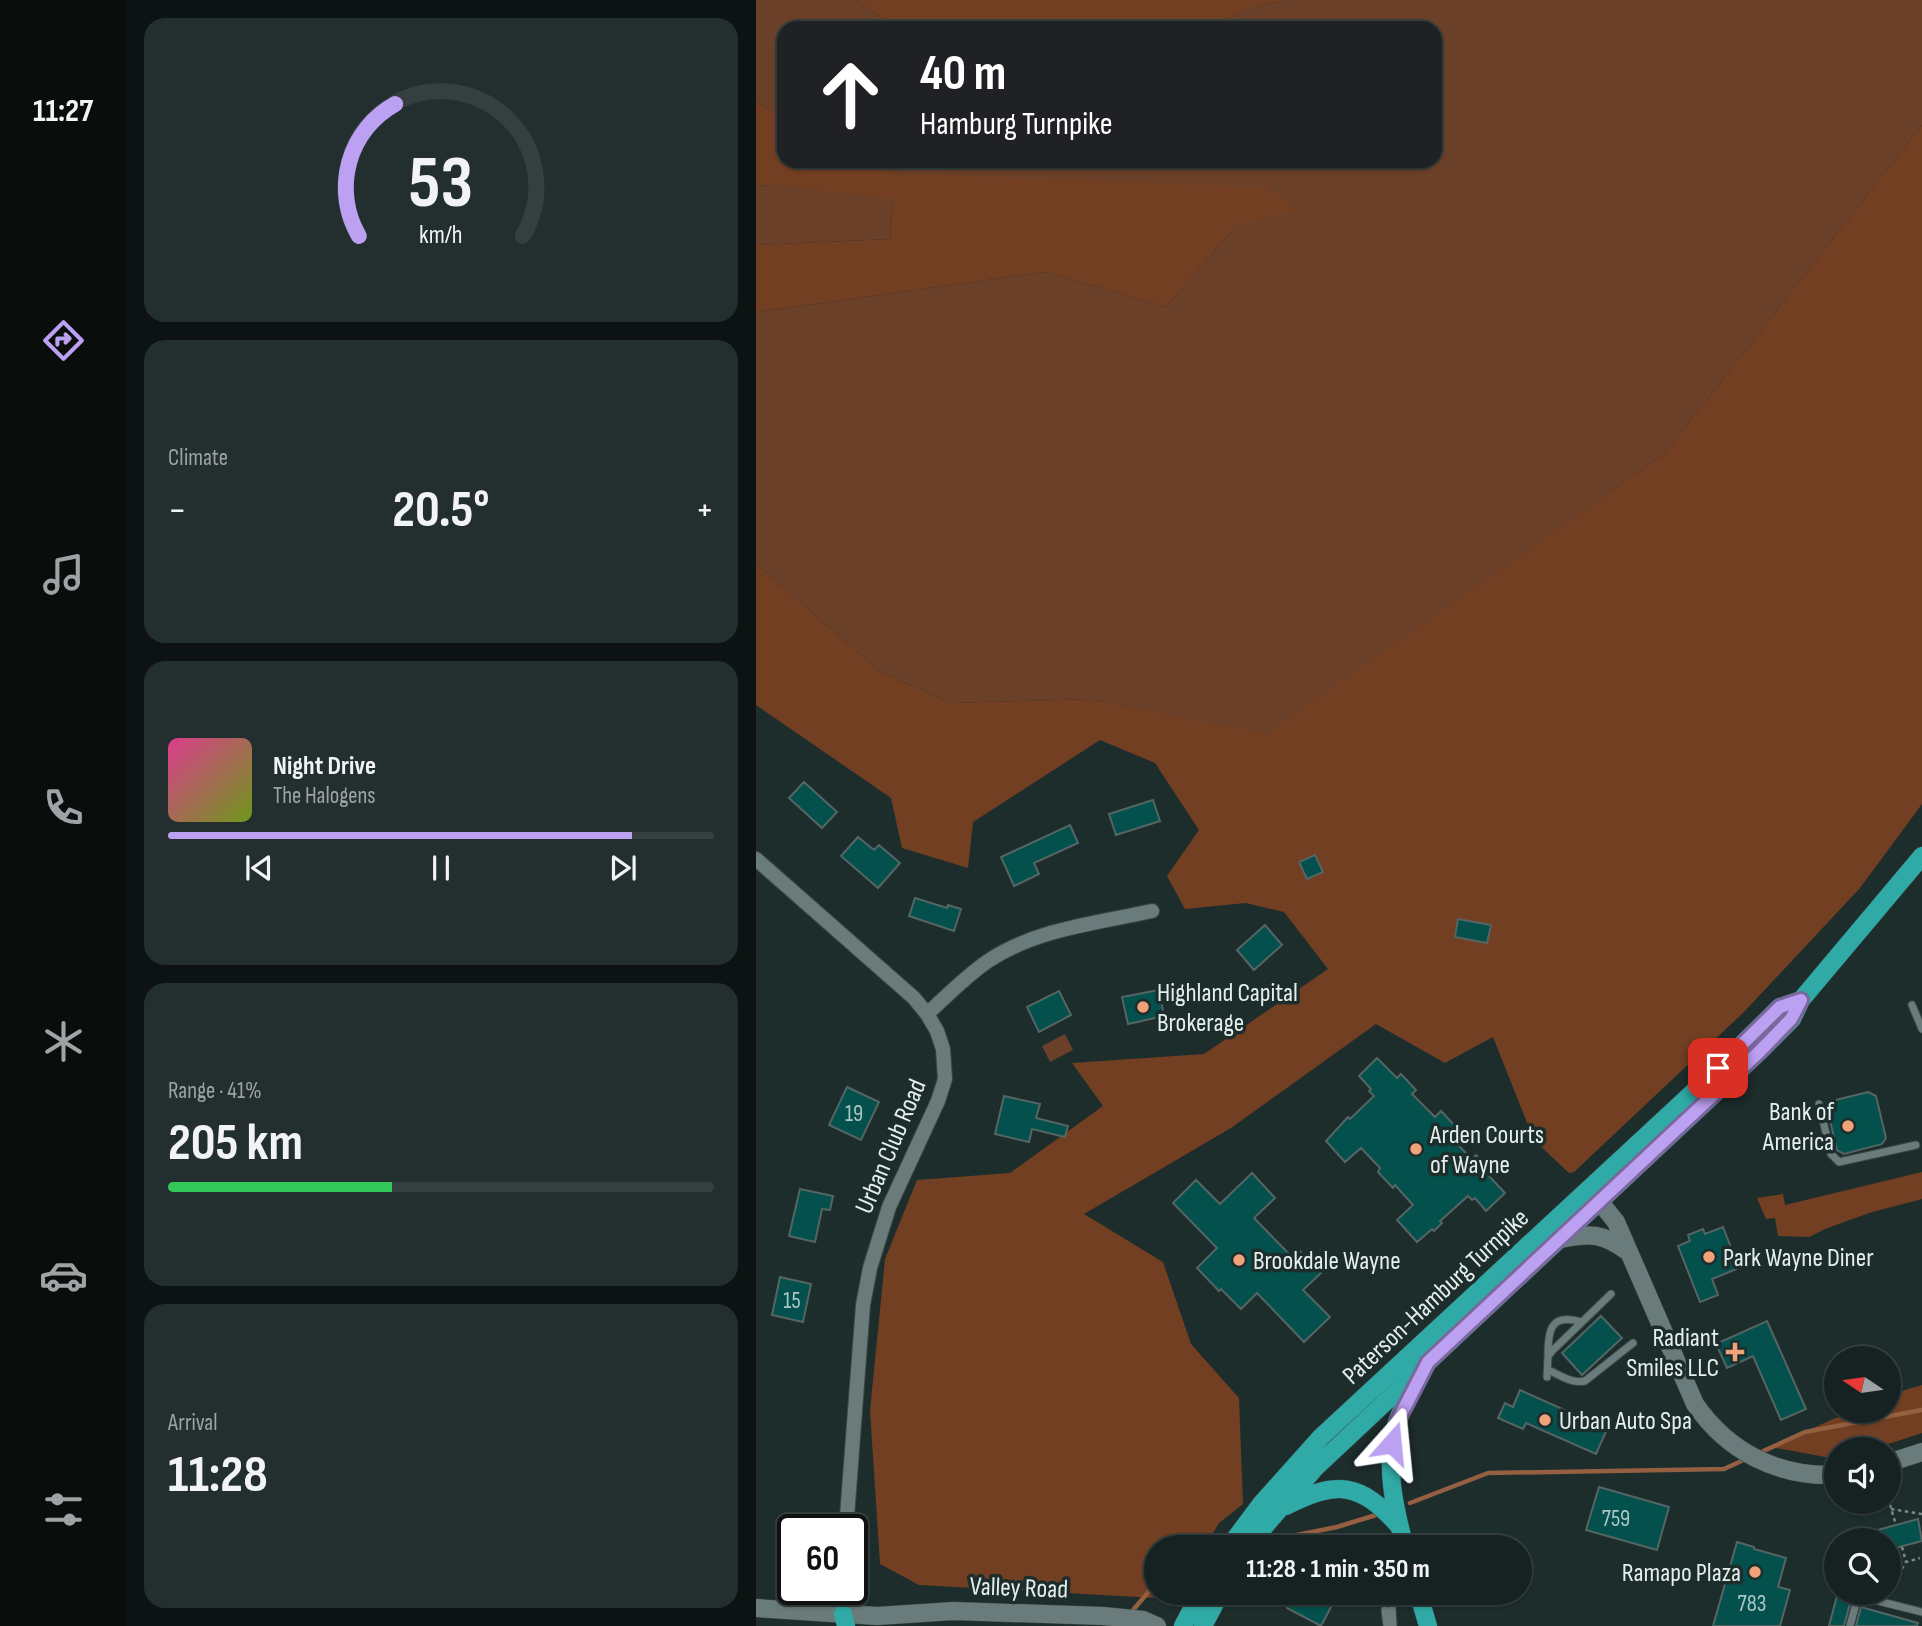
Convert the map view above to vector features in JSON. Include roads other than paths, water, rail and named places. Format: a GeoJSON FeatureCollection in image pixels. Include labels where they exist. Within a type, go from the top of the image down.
{"type":"FeatureCollection","features":[{"type":"Feature","properties":{"kind":"main road"},"geometry":{"type":"LineString","coordinates":[[1255,1535],[1323,1460],[1561,1238],[1592,1197],[1768,1044],[1791,1019],[1801,1000],[1922,856]]}},
{"type":"Feature","properties":{"kind":"main road","name":"Paterson-Hamburg Turnpike"},"geometry":{"type":"LineString","coordinates":[[1251,1535],[1286,1474],[1321,1437],[1592,1197]]}},
{"type":"Feature","properties":{"kind":"main road"},"geometry":{"type":"LineString","coordinates":[[1402,1535],[1392,1481],[1392,1443],[1398,1420],[1428,1362]]}},
{"type":"Feature","properties":{"kind":"main road"},"geometry":{"type":"LineString","coordinates":[[1280,1509],[1307,1495],[1340,1489],[1366,1496],[1382,1508],[1400,1528]]}},
{"type":"Feature","properties":{"kind":"main road"},"geometry":{"type":"LineString","coordinates":[[1183,1626],[1194,1605]]}},
{"type":"Feature","properties":{"kind":"main road"},"geometry":{"type":"LineString","coordinates":[[1203,1626],[1214,1605]]}},
{"type":"Feature","properties":{"kind":"main road"},"geometry":{"type":"LineString","coordinates":[[1422,1605],[1428,1626]]}},
{"type":"Feature","properties":{"kind":"street","name":"Urban Club Road"},"geometry":{"type":"LineString","coordinates":[[756,859],[914,998],[928,1014],[943,1049],[945,1079],[939,1101],[889,1207],[870,1268],[863,1305],[847,1514]]}},
{"type":"Feature","properties":{"kind":"street"},"geometry":{"type":"LineString","coordinates":[[928,1014],[968,976],[1012,947],[1055,932],[1152,911]]}},
{"type":"Feature","properties":{"kind":"street"},"geometry":{"type":"LineString","coordinates":[[1592,1197],[1616,1222],[1695,1404],[1706,1421],[1720,1436],[1749,1455],[1800,1473],[1824,1474]]}},
{"type":"Feature","properties":{"kind":"street"},"geometry":{"type":"LineString","coordinates":[[1561,1238],[1581,1234],[1601,1236],[1628,1251]]}},
{"type":"Feature","properties":{"kind":"street"},"geometry":{"type":"LineString","coordinates":[[1901,1459],[1922,1452]]}},
{"type":"Feature","properties":{"kind":"street","name":"Valley Road"},"geometry":{"type":"LineString","coordinates":[[756,1608],[844,1620],[953,1611],[1143,1620],[1157,1626]]}},
{"type":"Feature","properties":{"kind":"street","name":"Valley Road"},"geometry":{"type":"LineString","coordinates":[[877,1616],[916,1626]]}},
{"type":"Feature","properties":{"kind":"lane"},"geometry":{"type":"LineString","coordinates":[[1912,1005],[1922,1029]]}},
{"type":"Feature","properties":{"kind":"lane"},"geometry":{"type":"LineString","coordinates":[[1819,1104],[1831,1154],[1839,1162],[1916,1145]]}},
{"type":"Feature","properties":{"kind":"lane"},"geometry":{"type":"LineString","coordinates":[[1548,1356],[1611,1294]]}},
{"type":"Feature","properties":{"kind":"lane"},"geometry":{"type":"LineString","coordinates":[[1582,1322],[1560,1320],[1551,1328],[1548,1335],[1547,1374],[1572,1381],[1585,1381],[1633,1343]]}},
{"type":"Feature","properties":{"kind":"lane"},"geometry":{"type":"LineString","coordinates":[[1850,1626],[1855,1605]]}},
{"type":"Feature","properties":{"kind":"lane"},"geometry":{"type":"LineString","coordinates":[[1897,1605],[1922,1612]]}},
{"type":"Feature","properties":{"kind":"lane"},"geometry":{"type":"LineString","coordinates":[[1387,1626],[1388,1609],[1393,1626]]}},
{"type":"Feature","properties":{"kind":"waterway"},"geometry":{"type":"LineString","coordinates":[[1759,1453],[1805,1432],[1922,1410]]}},
{"type":"Feature","properties":{"kind":"waterway"},"geometry":{"type":"LineString","coordinates":[[1410,1503],[1488,1473],[1724,1469],[1748,1458]]}},
{"type":"Feature","properties":{"kind":"waterway"},"geometry":{"type":"LineString","coordinates":[[1297,1535],[1376,1515]]}},
{"type":"Feature","properties":{"kind":"waterway"},"geometry":{"type":"LineString","coordinates":[[1133,1610],[1144,1597]]}},
{"type":"Feature","properties":{"kind":"place","name":"Highland Capital Brokerage"},"geometry":{"type":"Point","coordinates":[1143,1007]}},
{"type":"Feature","properties":{"kind":"place","name":"Bank of America"},"geometry":{"type":"Point","coordinates":[1848,1126]}},
{"type":"Feature","properties":{"kind":"place","name":"Arden Courts of Wayne"},"geometry":{"type":"Point","coordinates":[1416,1149]}},
{"type":"Feature","properties":{"kind":"place","name":"Park Wayne Diner"},"geometry":{"type":"Point","coordinates":[1709,1257]}},
{"type":"Feature","properties":{"kind":"place","name":"Brookdale Wayne"},"geometry":{"type":"Point","coordinates":[1239,1260]}},
{"type":"Feature","properties":{"kind":"place","name":"Radiant Smiles LLC"},"geometry":{"type":"Point","coordinates":[1735,1352]}},
{"type":"Feature","properties":{"kind":"place","name":"Urban Auto Spa"},"geometry":{"type":"Point","coordinates":[1545,1420]}},
{"type":"Feature","properties":{"kind":"place","name":"Ramapo Plaza"},"geometry":{"type":"Point","coordinates":[1755,1572]}}]}
